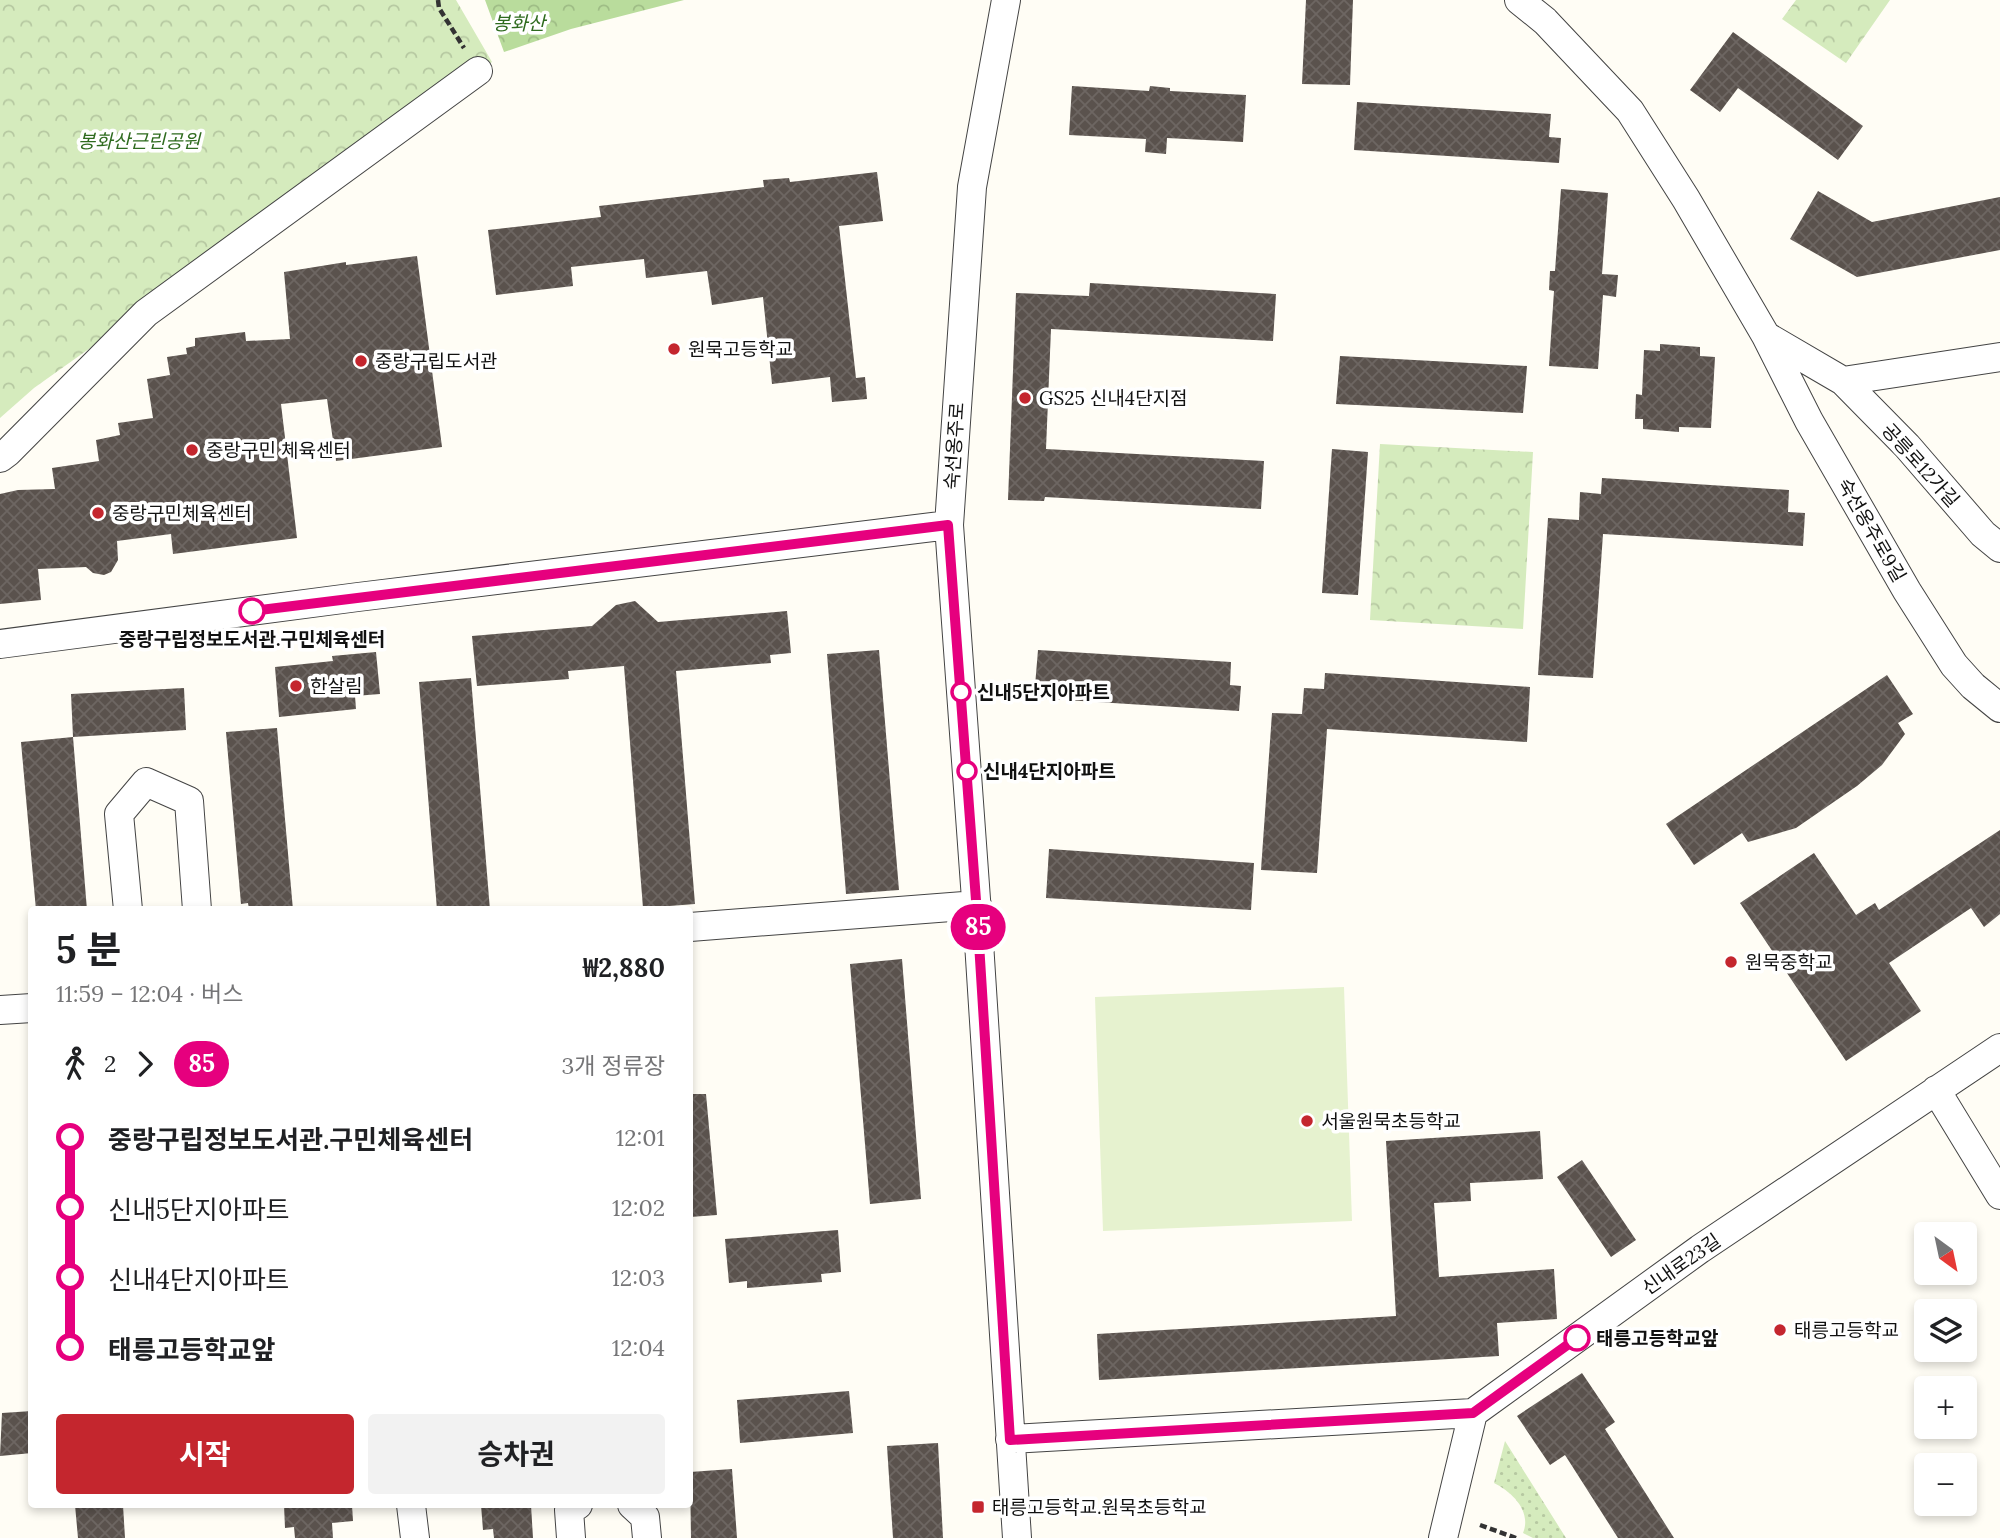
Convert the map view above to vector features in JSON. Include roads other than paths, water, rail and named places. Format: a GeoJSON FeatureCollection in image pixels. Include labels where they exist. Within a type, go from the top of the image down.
{"type":"FeatureCollection","features":[{"type":"Feature","properties":{"kind":"street","name":"숙선옹주로"},"geometry":{"type":"LineString","coordinates":[[1006,0],[972,187],[948,525],[976,905],[1017,1538]]}},
{"type":"Feature","properties":{"kind":"street","name":"숙선옹주로9길"},"geometry":{"type":"LineString","coordinates":[[1519,0],[1548,10],[1630,111],[1686,199],[1766,336],[1809,421],[1947,655],[1973,686],[2000,708]]}},
{"type":"Feature","properties":{"kind":"street"},"geometry":{"type":"LineString","coordinates":[[0,458],[146,313],[478,71]]}},
{"type":"Feature","properties":{"kind":"street","name":"숙선옹주로9길"},"geometry":{"type":"LineString","coordinates":[[1766,336],[1843,381]]}},
{"type":"Feature","properties":{"kind":"street"},"geometry":{"type":"LineString","coordinates":[[1843,381],[2000,357]]}},
{"type":"Feature","properties":{"kind":"street","name":"공릉로12가길"},"geometry":{"type":"LineString","coordinates":[[1843,381],[1908,446],[1983,534],[2000,548]]}},
{"type":"Feature","properties":{"kind":"street"},"geometry":{"type":"LineString","coordinates":[[0,644],[948,525]]}},
{"type":"Feature","properties":{"kind":"street"},"geometry":{"type":"LineString","coordinates":[[128,906],[119,814],[146,782],[189,801],[197,906]]}},
{"type":"Feature","properties":{"kind":"street"},"geometry":{"type":"LineString","coordinates":[[693,927],[976,905]]}},
{"type":"Feature","properties":{"kind":"street"},"geometry":{"type":"LineString","coordinates":[[0,1010],[28,1008]]}},
{"type":"Feature","properties":{"kind":"street","name":"신내로23길"},"geometry":{"type":"LineString","coordinates":[[1473,1413],[1700,1249],[2000,1048]]}},
{"type":"Feature","properties":{"kind":"street"},"geometry":{"type":"LineString","coordinates":[[1936,1090],[2000,1195]]}},
{"type":"Feature","properties":{"kind":"street"},"geometry":{"type":"LineString","coordinates":[[1010,1440],[1473,1413],[1443,1538]]}},
{"type":"Feature","properties":{"kind":"street"},"geometry":{"type":"LineString","coordinates":[[411,1508],[415,1538]]}},
{"type":"Feature","properties":{"kind":"street"},"geometry":{"type":"LineString","coordinates":[[571,1538],[569,1510],[573,1508]]}},
{"type":"Feature","properties":{"kind":"street"},"geometry":{"type":"LineString","coordinates":[[635,1508],[645,1517],[647,1538]]}},
{"type":"Feature","properties":{"kind":"place","name":"원묵고등학교"},"geometry":{"type":"Point","coordinates":[674,349]}},
{"type":"Feature","properties":{"kind":"place","name":"중랑구립도서관"},"geometry":{"type":"Point","coordinates":[361,361]}},
{"type":"Feature","properties":{"kind":"place","name":"GS25 신내4단지점"},"geometry":{"type":"Point","coordinates":[1025,398]}},
{"type":"Feature","properties":{"kind":"place","name":"중랑구민 체육센터"},"geometry":{"type":"Point","coordinates":[192,450]}},
{"type":"Feature","properties":{"kind":"place","name":"중랑구민체육센터"},"geometry":{"type":"Point","coordinates":[98,513]}},
{"type":"Feature","properties":{"kind":"place","name":"중랑구립정보도서관.구민체육센터"},"geometry":{"type":"Point","coordinates":[252,611]}},
{"type":"Feature","properties":{"kind":"place","name":"한살림"},"geometry":{"type":"Point","coordinates":[296,686]}},
{"type":"Feature","properties":{"kind":"place","name":"신내5단지아파트"},"geometry":{"type":"Point","coordinates":[961,692]}},
{"type":"Feature","properties":{"kind":"place","name":"신내4단지아파트"},"geometry":{"type":"Point","coordinates":[967,771]}},
{"type":"Feature","properties":{"kind":"place","name":"원묵중학교"},"geometry":{"type":"Point","coordinates":[1731,962]}},
{"type":"Feature","properties":{"kind":"place","name":"서울원묵초등학교"},"geometry":{"type":"Point","coordinates":[1307,1121]}},
{"type":"Feature","properties":{"kind":"place","name":"태릉고등학교"},"geometry":{"type":"Point","coordinates":[1780,1330]}},
{"type":"Feature","properties":{"kind":"place","name":"태릉고등학교앞"},"geometry":{"type":"Point","coordinates":[1577,1338]}},
{"type":"Feature","properties":{"kind":"place","name":"태릉고등학교.원묵초등학교"},"geometry":{"type":"Point","coordinates":[978,1507]}},
{"type":"Feature","properties":{"kind":"park label","name":"봉화산"},"geometry":{"type":"Point","coordinates":[519,23]}},
{"type":"Feature","properties":{"kind":"park label","name":"봉화산근린공원"},"geometry":{"type":"Point","coordinates":[139,141]}}]}
